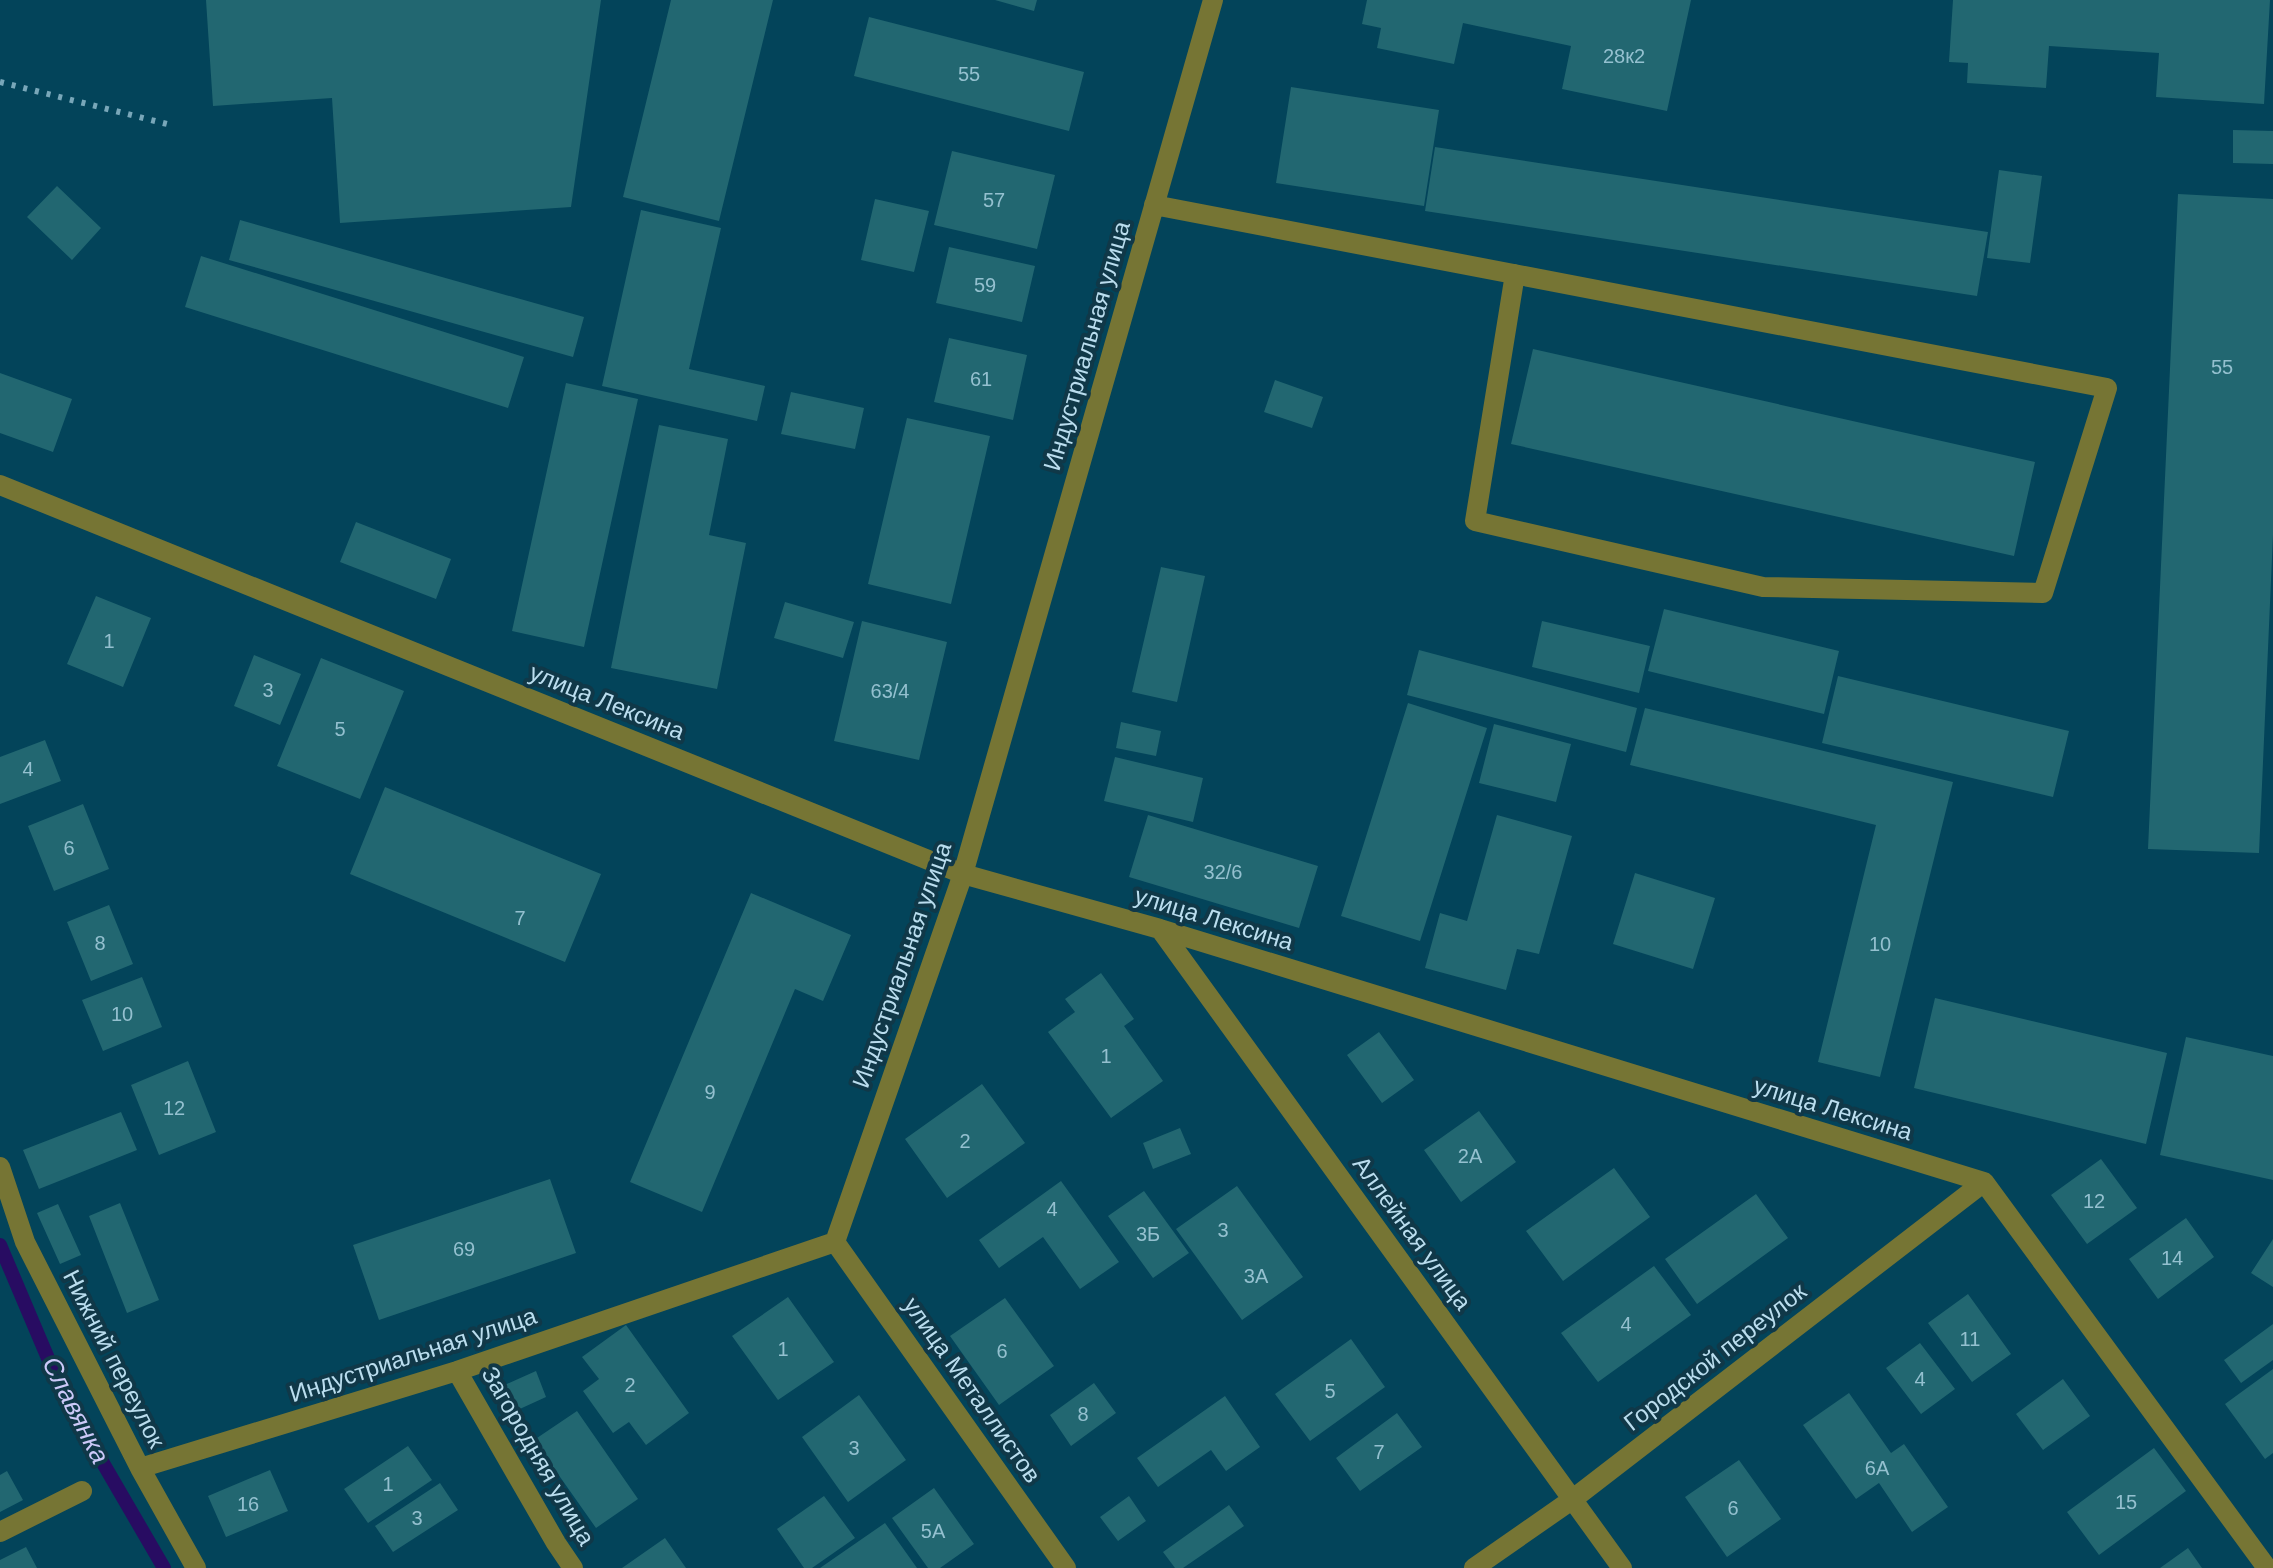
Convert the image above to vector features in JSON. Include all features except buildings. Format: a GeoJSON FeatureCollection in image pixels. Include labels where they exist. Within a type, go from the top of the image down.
{"type":"FeatureCollection","features":[{"type":"Feature","properties":{"kind":"street","name":"Индустриальная улица"},"geometry":{"type":"LineString","coordinates":[[140,1468],[457,1371],[835,1242],[963,874],[1213,0]]}},
{"type":"Feature","properties":{"kind":"street"},"geometry":{"type":"LineString","coordinates":[[1154,205],[1515,274],[2107,388],[2043,593],[1763,587],[1475,521],[1515,274]]}},
{"type":"Feature","properties":{"kind":"street","name":"улица Лексина"},"geometry":{"type":"LineString","coordinates":[[0,485],[963,874],[1160,929],[1984,1182]]}},
{"type":"Feature","properties":{"kind":"street","name":"Аллейная улица"},"geometry":{"type":"LineString","coordinates":[[1160,929],[1622,1568]]}},
{"type":"Feature","properties":{"kind":"street","name":"Нижний переулок"},"geometry":{"type":"LineString","coordinates":[[0,1167],[25,1242],[140,1468],[196,1568]]}},
{"type":"Feature","properties":{"kind":"street"},"geometry":{"type":"LineString","coordinates":[[1984,1182],[2267,1568]]}},
{"type":"Feature","properties":{"kind":"street","name":"Городской переулок"},"geometry":{"type":"LineString","coordinates":[[1474,1568],[1573,1499],[1984,1182]]}},
{"type":"Feature","properties":{"kind":"street","name":"улица Металлистов"},"geometry":{"type":"LineString","coordinates":[[835,1242],[1066,1568]]}},
{"type":"Feature","properties":{"kind":"street","name":"Загородняя улица"},"geometry":{"type":"LineString","coordinates":[[457,1371],[573,1568]]}},
{"type":"Feature","properties":{"kind":"street"},"geometry":{"type":"LineString","coordinates":[[0,1532],[82,1491]]}},
{"type":"Feature","properties":{"kind":"waterway","name":"Славянка"},"geometry":{"type":"LineString","coordinates":[[0,1245],[64,1396],[164,1568]]}},
{"type":"Feature","properties":{"kind":"railway"},"geometry":{"type":"LineString","coordinates":[[0,82],[167,124]]}}]}
